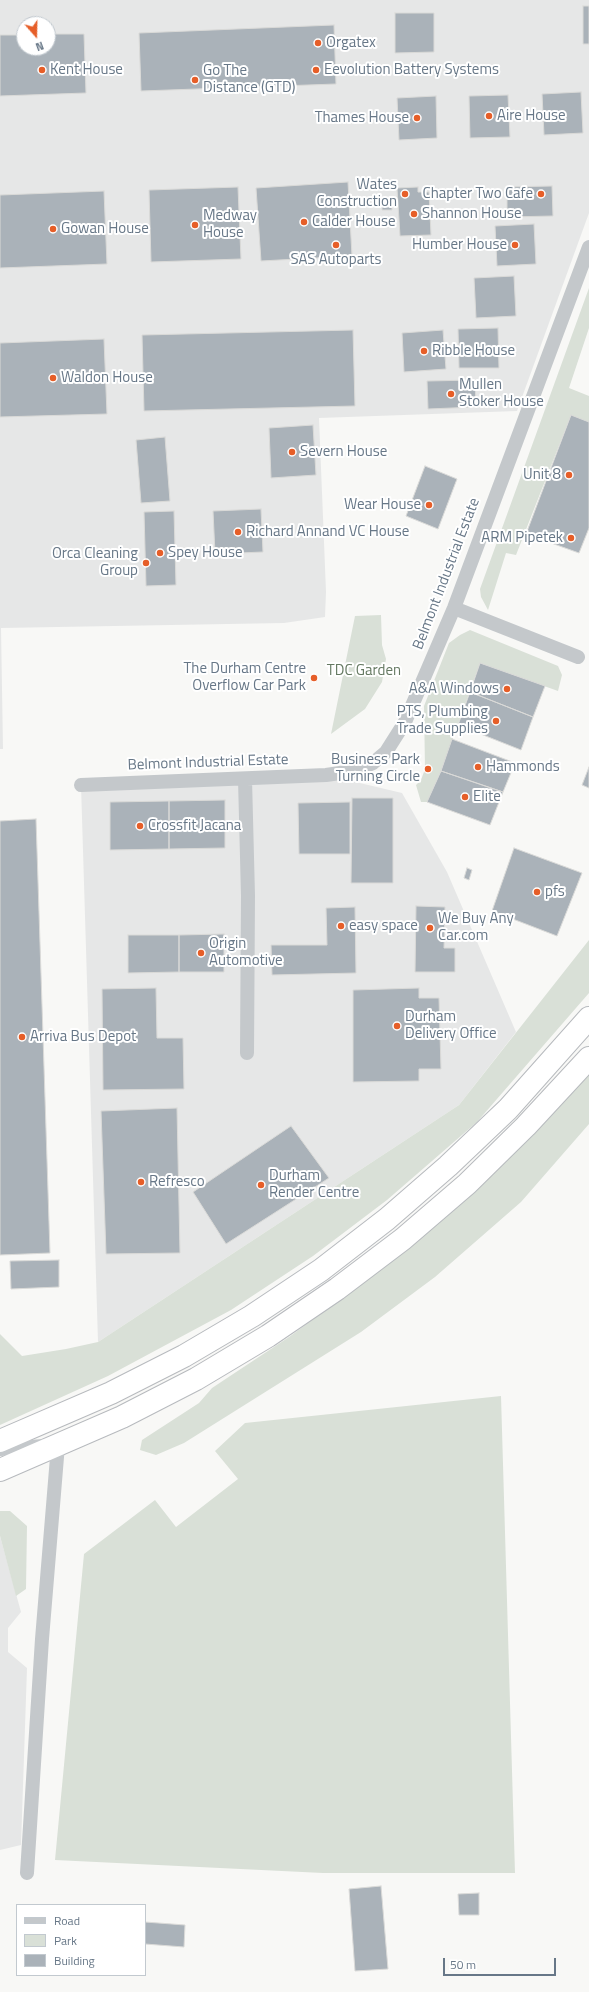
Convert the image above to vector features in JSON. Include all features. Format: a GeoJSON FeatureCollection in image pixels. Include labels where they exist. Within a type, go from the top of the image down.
{"type":"FeatureCollection","features":[{"type":"Feature","properties":{"kind":"highway"},"geometry":{"type":"LineString","coordinates":[[0,1441],[111,1393],[184,1356],[252,1316],[321,1270],[387,1219],[448,1166],[508,1109],[589,1018]]}},
{"type":"Feature","properties":{"kind":"highway"},"geometry":{"type":"LineString","coordinates":[[0,1470],[122,1417],[196,1379],[268,1336],[337,1289],[403,1239],[467,1184],[526,1126],[589,1058]]}},
{"type":"Feature","properties":{"kind":"street","name":"Belmont Industrial Estate"},"geometry":{"type":"LineString","coordinates":[[81,785],[326,775],[354,771],[373,764],[386,752],[405,722],[454,608],[589,247]]}},
{"type":"Feature","properties":{"kind":"street"},"geometry":{"type":"LineString","coordinates":[[454,608],[578,657]]}},
{"type":"Feature","properties":{"kind":"street"},"geometry":{"type":"LineString","coordinates":[[245,779],[248,896],[247,1053]]}},
{"type":"Feature","properties":{"kind":"street"},"geometry":{"type":"LineString","coordinates":[[0,1449],[58,1446],[27,1872]]}},
{"type":"Feature","properties":{"kind":"shaded area"},"geometry":{"type":"Polygon","coordinates":[[[0,0],[589,0],[589,213],[517,411],[319,418],[326,592],[325,617],[284,623],[1,628],[3,749],[0,749],[0,0]]]}},
{"type":"Feature","properties":{"kind":"shaded area"},"geometry":{"type":"Polygon","coordinates":[[[326,775],[402,793],[447,872],[516,1032],[459,1105],[98,1342],[81,785],[326,775]]]}},
{"type":"Feature","properties":{"kind":"shaded area"},"geometry":{"type":"Polygon","coordinates":[[[0,1536],[21,1612],[8,1628],[8,1652],[27,1668],[21,1845],[0,1850],[0,1536]]]}},
{"type":"Feature","properties":{"kind":"green space"},"geometry":{"type":"Polygon","coordinates":[[[589,288],[589,328],[569,388],[589,396],[589,422],[571,415],[516,555],[506,553],[488,610],[481,597],[480,589],[589,288]]]}},
{"type":"Feature","properties":{"kind":"green space","name":"TDC Garden"},"geometry":{"type":"Polygon","coordinates":[[[381,615],[382,645],[386,659],[382,682],[365,709],[331,734],[355,616],[381,615]]]}},
{"type":"Feature","properties":{"kind":"green space"},"geometry":{"type":"Polygon","coordinates":[[[470,630],[558,666],[562,675],[558,691],[480,663],[441,771],[427,802],[421,802],[416,785],[421,780],[425,769],[424,706],[449,643],[470,630]]]}},
{"type":"Feature","properties":{"kind":"green space"},"geometry":{"type":"Polygon","coordinates":[[[589,940],[589,993],[477,1122],[387,1200],[313,1256],[231,1310],[108,1376],[0,1425],[0,1334],[22,1356],[98,1342],[459,1105],[589,940]]]}},
{"type":"Feature","properties":{"kind":"green space"},"geometry":{"type":"Polygon","coordinates":[[[589,1072],[589,1124],[521,1202],[435,1277],[361,1332],[184,1443],[156,1455],[140,1450],[142,1440],[199,1403],[212,1388],[289,1337],[406,1251],[504,1163],[589,1072]]]}},
{"type":"Feature","properties":{"kind":"green space"},"geometry":{"type":"Polygon","coordinates":[[[501,1396],[515,1873],[323,1873],[55,1860],[84,1554],[155,1500],[176,1527],[238,1479],[215,1451],[245,1423],[501,1396]]]}},
{"type":"Feature","properties":{"kind":"green space"},"geometry":{"type":"Polygon","coordinates":[[[0,1511],[10,1511],[27,1526],[26,1589],[16,1596],[0,1536],[0,1511]]]}},
{"type":"Feature","properties":{"kind":"building"},"geometry":{"type":"Polygon","coordinates":[[[583,6],[589,6],[589,44],[583,44],[583,6]]]}},
{"type":"Feature","properties":{"kind":"building"},"geometry":{"type":"Polygon","coordinates":[[[395,13],[434,13],[434,52],[395,53],[395,13]]]}},
{"type":"Feature","properties":{"kind":"building"},"geometry":{"type":"Polygon","coordinates":[[[334,25],[336,84],[141,91],[139,33],[334,25]]]}},
{"type":"Feature","properties":{"kind":"building","name":"Kent House"},"geometry":{"type":"Polygon","coordinates":[[[56,34],[84,34],[86,93],[0,96],[0,35],[16,35],[16,56],[56,56],[56,34]]]}},
{"type":"Feature","properties":{"kind":"building"},"geometry":{"type":"Polygon","coordinates":[[[581,92],[583,133],[544,135],[542,94],[581,92]]]}},
{"type":"Feature","properties":{"kind":"building","name":"Aire House"},"geometry":{"type":"Polygon","coordinates":[[[508,95],[510,137],[470,138],[469,96],[508,95]]]}},
{"type":"Feature","properties":{"kind":"building","name":"Thames House"},"geometry":{"type":"Polygon","coordinates":[[[436,96],[437,138],[399,140],[397,98],[436,96]]]}},
{"type":"Feature","properties":{"kind":"building","name":"Calder House"},"geometry":{"type":"Polygon","coordinates":[[[348,182],[352,256],[261,261],[256,188],[348,182]]]}},
{"type":"Feature","properties":{"kind":"building"},"geometry":{"type":"Polygon","coordinates":[[[552,186],[553,216],[507,217],[507,187],[552,186]]]}},
{"type":"Feature","properties":{"kind":"building","name":"Medway House"},"geometry":{"type":"Polygon","coordinates":[[[238,187],[241,259],[151,262],[149,190],[238,187]]]}},
{"type":"Feature","properties":{"kind":"building","name":"Shannon House"},"geometry":{"type":"Polygon","coordinates":[[[418,187],[418,192],[429,192],[431,235],[400,236],[397,188],[418,187]]]}},
{"type":"Feature","properties":{"kind":"building","name":"Gowan House"},"geometry":{"type":"Polygon","coordinates":[[[104,191],[107,264],[0,268],[0,195],[104,191]]]}},
{"type":"Feature","properties":{"kind":"building"},"geometry":{"type":"Polygon","coordinates":[[[382,202],[392,202],[392,210],[382,210],[382,202]]]}},
{"type":"Feature","properties":{"kind":"building","name":"Humber House"},"geometry":{"type":"Polygon","coordinates":[[[534,224],[536,264],[497,266],[495,226],[534,224]]]}},
{"type":"Feature","properties":{"kind":"building"},"geometry":{"type":"Polygon","coordinates":[[[514,276],[516,316],[476,318],[474,278],[514,276]]]}},
{"type":"Feature","properties":{"kind":"building"},"geometry":{"type":"Polygon","coordinates":[[[498,328],[499,368],[459,368],[458,329],[498,328]]]}},
{"type":"Feature","properties":{"kind":"building"},"geometry":{"type":"Polygon","coordinates":[[[353,330],[355,406],[144,411],[142,335],[353,330]]]}},
{"type":"Feature","properties":{"kind":"building","name":"Ribble House"},"geometry":{"type":"Polygon","coordinates":[[[443,330],[446,369],[404,372],[402,333],[443,330]]]}},
{"type":"Feature","properties":{"kind":"building","name":"Waldon House"},"geometry":{"type":"Polygon","coordinates":[[[104,339],[107,414],[0,417],[0,343],[104,339]]]}},
{"type":"Feature","properties":{"kind":"building","name":"Mullen Stoker House"},"geometry":{"type":"Polygon","coordinates":[[[475,380],[476,407],[428,409],[427,381],[475,380]]]}},
{"type":"Feature","properties":{"kind":"building","name":"Unit 8"},"geometry":{"type":"Polygon","coordinates":[[[571,415],[589,422],[589,528],[579,553],[526,534],[571,415]]]}},
{"type":"Feature","properties":{"kind":"building","name":"Severn House"},"geometry":{"type":"Polygon","coordinates":[[[313,425],[316,475],[271,478],[269,428],[313,425]]]}},
{"type":"Feature","properties":{"kind":"building","name":"Spey House"},"geometry":{"type":"Polygon","coordinates":[[[165,437],[170,501],[141,503],[136,440],[165,437]]]}},
{"type":"Feature","properties":{"kind":"building","name":"Wear House"},"geometry":{"type":"Polygon","coordinates":[[[425,466],[457,479],[438,529],[406,516],[425,466]]]}},
{"type":"Feature","properties":{"kind":"building","name":"Richard Annand VC House"},"geometry":{"type":"Polygon","coordinates":[[[261,509],[263,552],[215,554],[213,511],[261,509]]]}},
{"type":"Feature","properties":{"kind":"building","name":"Spey House"},"geometry":{"type":"Polygon","coordinates":[[[174,511],[176,585],[146,586],[144,512],[174,511]]]}},
{"type":"Feature","properties":{"kind":"building","name":"A&A Windows"},"geometry":{"type":"Polygon","coordinates":[[[480,663],[545,686],[533,717],[470,692],[480,663]]]}},
{"type":"Feature","properties":{"kind":"building","name":"PTS, Plumbing Trade Supplies"},"geometry":{"type":"Polygon","coordinates":[[[470,692],[533,717],[521,750],[458,725],[470,692]]]}},
{"type":"Feature","properties":{"kind":"building","name":"Hammonds"},"geometry":{"type":"Polygon","coordinates":[[[452,739],[515,763],[503,792],[441,771],[452,739]]]}},
{"type":"Feature","properties":{"kind":"building"},"geometry":{"type":"Polygon","coordinates":[[[589,767],[589,788],[582,785],[589,767]]]}},
{"type":"Feature","properties":{"kind":"building","name":"Elite"},"geometry":{"type":"Polygon","coordinates":[[[441,771],[503,792],[490,825],[427,802],[441,771]]]}},
{"type":"Feature","properties":{"kind":"building"},"geometry":{"type":"Polygon","coordinates":[[[352,798],[393,798],[393,883],[351,883],[352,798]]]}},
{"type":"Feature","properties":{"kind":"building"},"geometry":{"type":"Polygon","coordinates":[[[225,800],[225,848],[169,849],[169,801],[225,800]]]}},
{"type":"Feature","properties":{"kind":"building","name":"Crossfit Jacana"},"geometry":{"type":"Polygon","coordinates":[[[169,801],[169,849],[110,850],[110,802],[169,801]]]}},
{"type":"Feature","properties":{"kind":"building"},"geometry":{"type":"Polygon","coordinates":[[[350,802],[350,854],[299,854],[298,803],[350,802]]]}},
{"type":"Feature","properties":{"kind":"building","name":"Arriva Bus Depot"},"geometry":{"type":"Polygon","coordinates":[[[36,819],[50,1253],[0,1255],[0,821],[36,819]]]}},
{"type":"Feature","properties":{"kind":"building","name":"pfs"},"geometry":{"type":"Polygon","coordinates":[[[514,848],[582,873],[557,936],[492,911],[514,848]]]}},
{"type":"Feature","properties":{"kind":"building"},"geometry":{"type":"Polygon","coordinates":[[[467,868],[472,870],[469,880],[464,878],[467,868]]]}},
{"type":"Feature","properties":{"kind":"building","name":"We Buy Any Car.com"},"geometry":{"type":"Polygon","coordinates":[[[416,906],[445,907],[444,948],[455,948],[455,972],[415,972],[416,906]]]}},
{"type":"Feature","properties":{"kind":"building","name":"easy space"},"geometry":{"type":"Polygon","coordinates":[[[355,907],[356,973],[272,975],[271,945],[327,945],[326,908],[355,907]]]}},
{"type":"Feature","properties":{"kind":"building","name":"Origin Automotive"},"geometry":{"type":"Polygon","coordinates":[[[224,934],[224,972],[179,972],[179,935],[224,934]]]}},
{"type":"Feature","properties":{"kind":"building"},"geometry":{"type":"Polygon","coordinates":[[[128,935],[179,935],[179,972],[128,973],[128,935]]]}},
{"type":"Feature","properties":{"kind":"building"},"geometry":{"type":"Polygon","coordinates":[[[156,988],[157,1038],[183,1038],[184,1089],[103,1090],[102,989],[156,988]]]}},
{"type":"Feature","properties":{"kind":"building","name":"Durham Delivery Office"},"geometry":{"type":"Polygon","coordinates":[[[419,988],[419,998],[439,998],[441,1069],[419,1069],[419,1081],[353,1082],[353,990],[419,988]]]}},
{"type":"Feature","properties":{"kind":"building","name":"Refresco"},"geometry":{"type":"Polygon","coordinates":[[[177,1108],[180,1253],[106,1254],[101,1111],[177,1108]]]}},
{"type":"Feature","properties":{"kind":"building","name":"Durham Render Centre"},"geometry":{"type":"Polygon","coordinates":[[[291,1126],[329,1178],[226,1244],[193,1192],[291,1126]]]}},
{"type":"Feature","properties":{"kind":"building"},"geometry":{"type":"Polygon","coordinates":[[[59,1260],[59,1287],[11,1289],[10,1261],[59,1260]]]}},
{"type":"Feature","properties":{"kind":"building"},"geometry":{"type":"Polygon","coordinates":[[[381,1886],[388,1969],[355,1971],[349,1889],[381,1886]]]}},
{"type":"Feature","properties":{"kind":"building"},"geometry":{"type":"Polygon","coordinates":[[[479,1893],[479,1915],[459,1915],[458,1894],[479,1893]]]}},
{"type":"Feature","properties":{"kind":"building"},"geometry":{"type":"Polygon","coordinates":[[[146,1922],[185,1925],[184,1947],[146,1944],[146,1922]]]}},
{"type":"Feature","properties":{"kind":"place","name":"Orgatex"},"geometry":{"type":"Point","coordinates":[318,43]}},
{"type":"Feature","properties":{"kind":"place","name":"Kent House"},"geometry":{"type":"Point","coordinates":[42,70]}},
{"type":"Feature","properties":{"kind":"place","name":"Eevolution Battery Systems"},"geometry":{"type":"Point","coordinates":[316,70]}},
{"type":"Feature","properties":{"kind":"place","name":"Go The Distance (GTD)"},"geometry":{"type":"Point","coordinates":[195,80]}},
{"type":"Feature","properties":{"kind":"place","name":"Aire House"},"geometry":{"type":"Point","coordinates":[489,116]}},
{"type":"Feature","properties":{"kind":"place","name":"Thames House"},"geometry":{"type":"Point","coordinates":[417,118]}},
{"type":"Feature","properties":{"kind":"place","name":"Wates Construction"},"geometry":{"type":"Point","coordinates":[405,194]}},
{"type":"Feature","properties":{"kind":"place","name":"Chapter Two Cafe"},"geometry":{"type":"Point","coordinates":[541,194]}},
{"type":"Feature","properties":{"kind":"place","name":"Shannon House"},"geometry":{"type":"Point","coordinates":[414,214]}},
{"type":"Feature","properties":{"kind":"place","name":"Calder House"},"geometry":{"type":"Point","coordinates":[304,222]}},
{"type":"Feature","properties":{"kind":"place","name":"Medway House"},"geometry":{"type":"Point","coordinates":[195,225]}},
{"type":"Feature","properties":{"kind":"place","name":"Gowan House"},"geometry":{"type":"Point","coordinates":[53,229]}},
{"type":"Feature","properties":{"kind":"place","name":"SAS Autoparts"},"geometry":{"type":"Point","coordinates":[336,245]}},
{"type":"Feature","properties":{"kind":"place","name":"Humber House"},"geometry":{"type":"Point","coordinates":[515,245]}},
{"type":"Feature","properties":{"kind":"place","name":"Ribble House"},"geometry":{"type":"Point","coordinates":[424,351]}},
{"type":"Feature","properties":{"kind":"place","name":"Waldon House"},"geometry":{"type":"Point","coordinates":[53,378]}},
{"type":"Feature","properties":{"kind":"place","name":"Mullen Stoker House"},"geometry":{"type":"Point","coordinates":[451,394]}},
{"type":"Feature","properties":{"kind":"place","name":"Severn House"},"geometry":{"type":"Point","coordinates":[292,452]}},
{"type":"Feature","properties":{"kind":"place","name":"Unit 8"},"geometry":{"type":"Point","coordinates":[569,475]}},
{"type":"Feature","properties":{"kind":"place","name":"Wear House"},"geometry":{"type":"Point","coordinates":[429,505]}},
{"type":"Feature","properties":{"kind":"place","name":"Richard Annand VC House"},"geometry":{"type":"Point","coordinates":[238,532]}},
{"type":"Feature","properties":{"kind":"place","name":"ARM Pipetek"},"geometry":{"type":"Point","coordinates":[571,538]}},
{"type":"Feature","properties":{"kind":"place","name":"Spey House"},"geometry":{"type":"Point","coordinates":[160,553]}},
{"type":"Feature","properties":{"kind":"place","name":"Orca Cleaning Group"},"geometry":{"type":"Point","coordinates":[146,563]}},
{"type":"Feature","properties":{"kind":"place","name":"The Durham Centre Overflow Car Park"},"geometry":{"type":"Point","coordinates":[314,678]}},
{"type":"Feature","properties":{"kind":"place","name":"A&A Windows"},"geometry":{"type":"Point","coordinates":[507,689]}},
{"type":"Feature","properties":{"kind":"place","name":"PTS, Plumbing Trade Supplies"},"geometry":{"type":"Point","coordinates":[496,721]}},
{"type":"Feature","properties":{"kind":"place","name":"Hammonds"},"geometry":{"type":"Point","coordinates":[478,767]}},
{"type":"Feature","properties":{"kind":"place","name":"Business Park Turning Circle"},"geometry":{"type":"Point","coordinates":[428,769]}},
{"type":"Feature","properties":{"kind":"place","name":"Elite"},"geometry":{"type":"Point","coordinates":[465,797]}},
{"type":"Feature","properties":{"kind":"place","name":"Crossfit Jacana"},"geometry":{"type":"Point","coordinates":[140,826]}},
{"type":"Feature","properties":{"kind":"place","name":"pfs"},"geometry":{"type":"Point","coordinates":[537,892]}},
{"type":"Feature","properties":{"kind":"place","name":"easy space"},"geometry":{"type":"Point","coordinates":[341,926]}},
{"type":"Feature","properties":{"kind":"place","name":"We Buy Any Car.com"},"geometry":{"type":"Point","coordinates":[430,928]}},
{"type":"Feature","properties":{"kind":"place","name":"Origin Automotive"},"geometry":{"type":"Point","coordinates":[201,953]}},
{"type":"Feature","properties":{"kind":"place","name":"Durham Delivery Office"},"geometry":{"type":"Point","coordinates":[397,1026]}},
{"type":"Feature","properties":{"kind":"place","name":"Arriva Bus Depot"},"geometry":{"type":"Point","coordinates":[22,1037]}},
{"type":"Feature","properties":{"kind":"place","name":"Refresco"},"geometry":{"type":"Point","coordinates":[141,1182]}},
{"type":"Feature","properties":{"kind":"place","name":"Durham Render Centre"},"geometry":{"type":"Point","coordinates":[261,1185]}}]}
